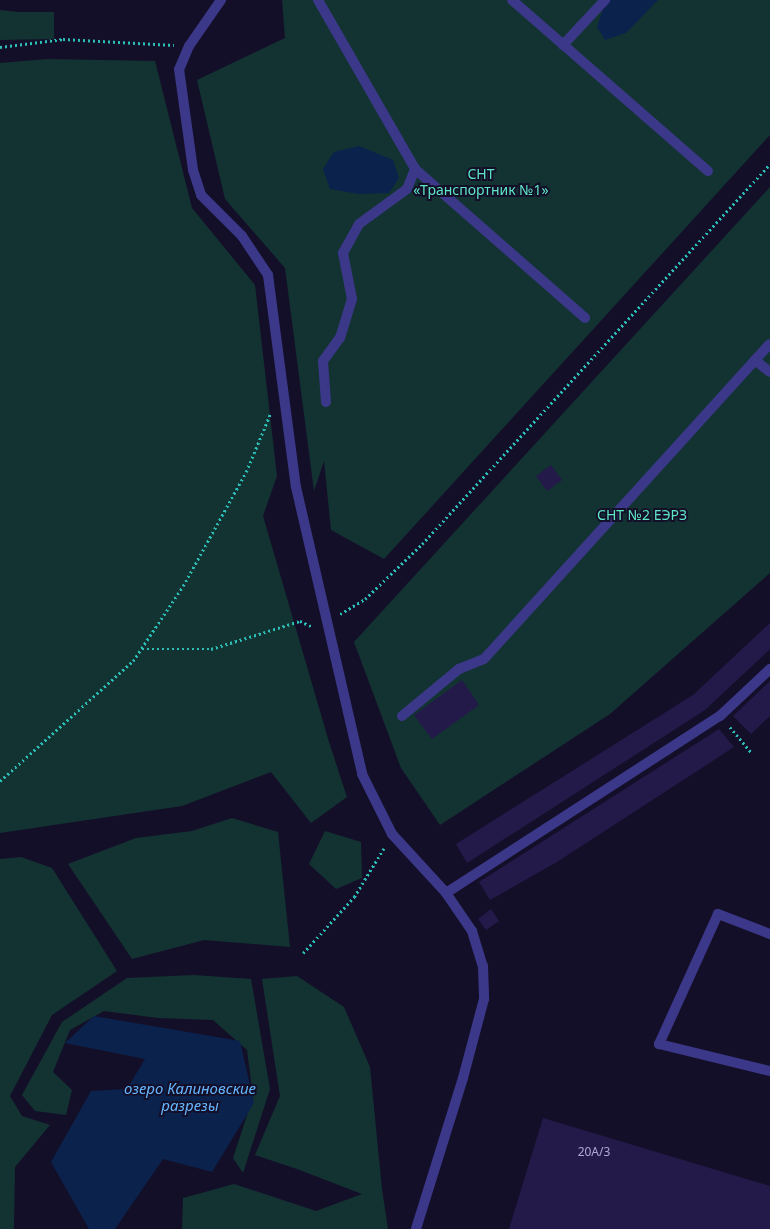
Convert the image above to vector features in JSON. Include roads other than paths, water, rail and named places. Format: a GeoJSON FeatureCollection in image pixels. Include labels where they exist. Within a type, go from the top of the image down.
{"type":"FeatureCollection","features":[{"type":"Feature","properties":{"kind":"street"},"geometry":{"type":"LineString","coordinates":[[221,0],[189,46],[180,69],[193,170],[201,195],[242,236],[268,275],[296,487],[362,774],[392,834],[446,893],[472,931],[483,966],[484,999],[463,1078],[416,1229]]}},
{"type":"Feature","properties":{"kind":"street"},"geometry":{"type":"LineString","coordinates":[[318,0],[415,169],[585,318]]}},
{"type":"Feature","properties":{"kind":"street"},"geometry":{"type":"LineString","coordinates":[[512,0],[708,171]]}},
{"type":"Feature","properties":{"kind":"street"},"geometry":{"type":"LineString","coordinates":[[562,45],[605,0]]}},
{"type":"Feature","properties":{"kind":"street"},"geometry":{"type":"LineString","coordinates":[[326,402],[323,361],[340,338],[352,299],[343,253],[358,224],[407,189],[415,169]]}},
{"type":"Feature","properties":{"kind":"street"},"geometry":{"type":"LineString","coordinates":[[402,716],[459,669],[484,659],[770,344]]}},
{"type":"Feature","properties":{"kind":"street"},"geometry":{"type":"LineString","coordinates":[[755,360],[770,372]]}},
{"type":"Feature","properties":{"kind":"street"},"geometry":{"type":"LineString","coordinates":[[446,893],[720,716],[770,669]]}},
{"type":"Feature","properties":{"kind":"street"},"geometry":{"type":"LineString","coordinates":[[770,934],[718,914],[659,1044],[770,1071]]}},
{"type":"Feature","properties":{"kind":"water"},"geometry":{"type":"Polygon","coordinates":[[[608,0],[658,0],[626,33],[605,40],[597,27],[605,3],[608,0]]]}},
{"type":"Feature","properties":{"kind":"water"},"geometry":{"type":"Polygon","coordinates":[[[359,146],[393,160],[399,178],[389,193],[359,194],[330,189],[323,169],[334,152],[359,146]]]}},
{"type":"Feature","properties":{"kind":"water","name":"озеро Калиновские разрезы"},"geometry":{"type":"Polygon","coordinates":[[[94,1016],[240,1041],[254,1103],[212,1172],[163,1159],[115,1229],[89,1229],[51,1162],[91,1091],[127,1089],[145,1059],[65,1043],[94,1016]]]}},
{"type":"Feature","properties":{"kind":"park label","name":"СНТ «Транспортник №1»"},"geometry":{"type":"Point","coordinates":[481,182]}},
{"type":"Feature","properties":{"kind":"park label","name":"СНТ №2 ЕЭРЗ"},"geometry":{"type":"Point","coordinates":[642,515]}}]}
